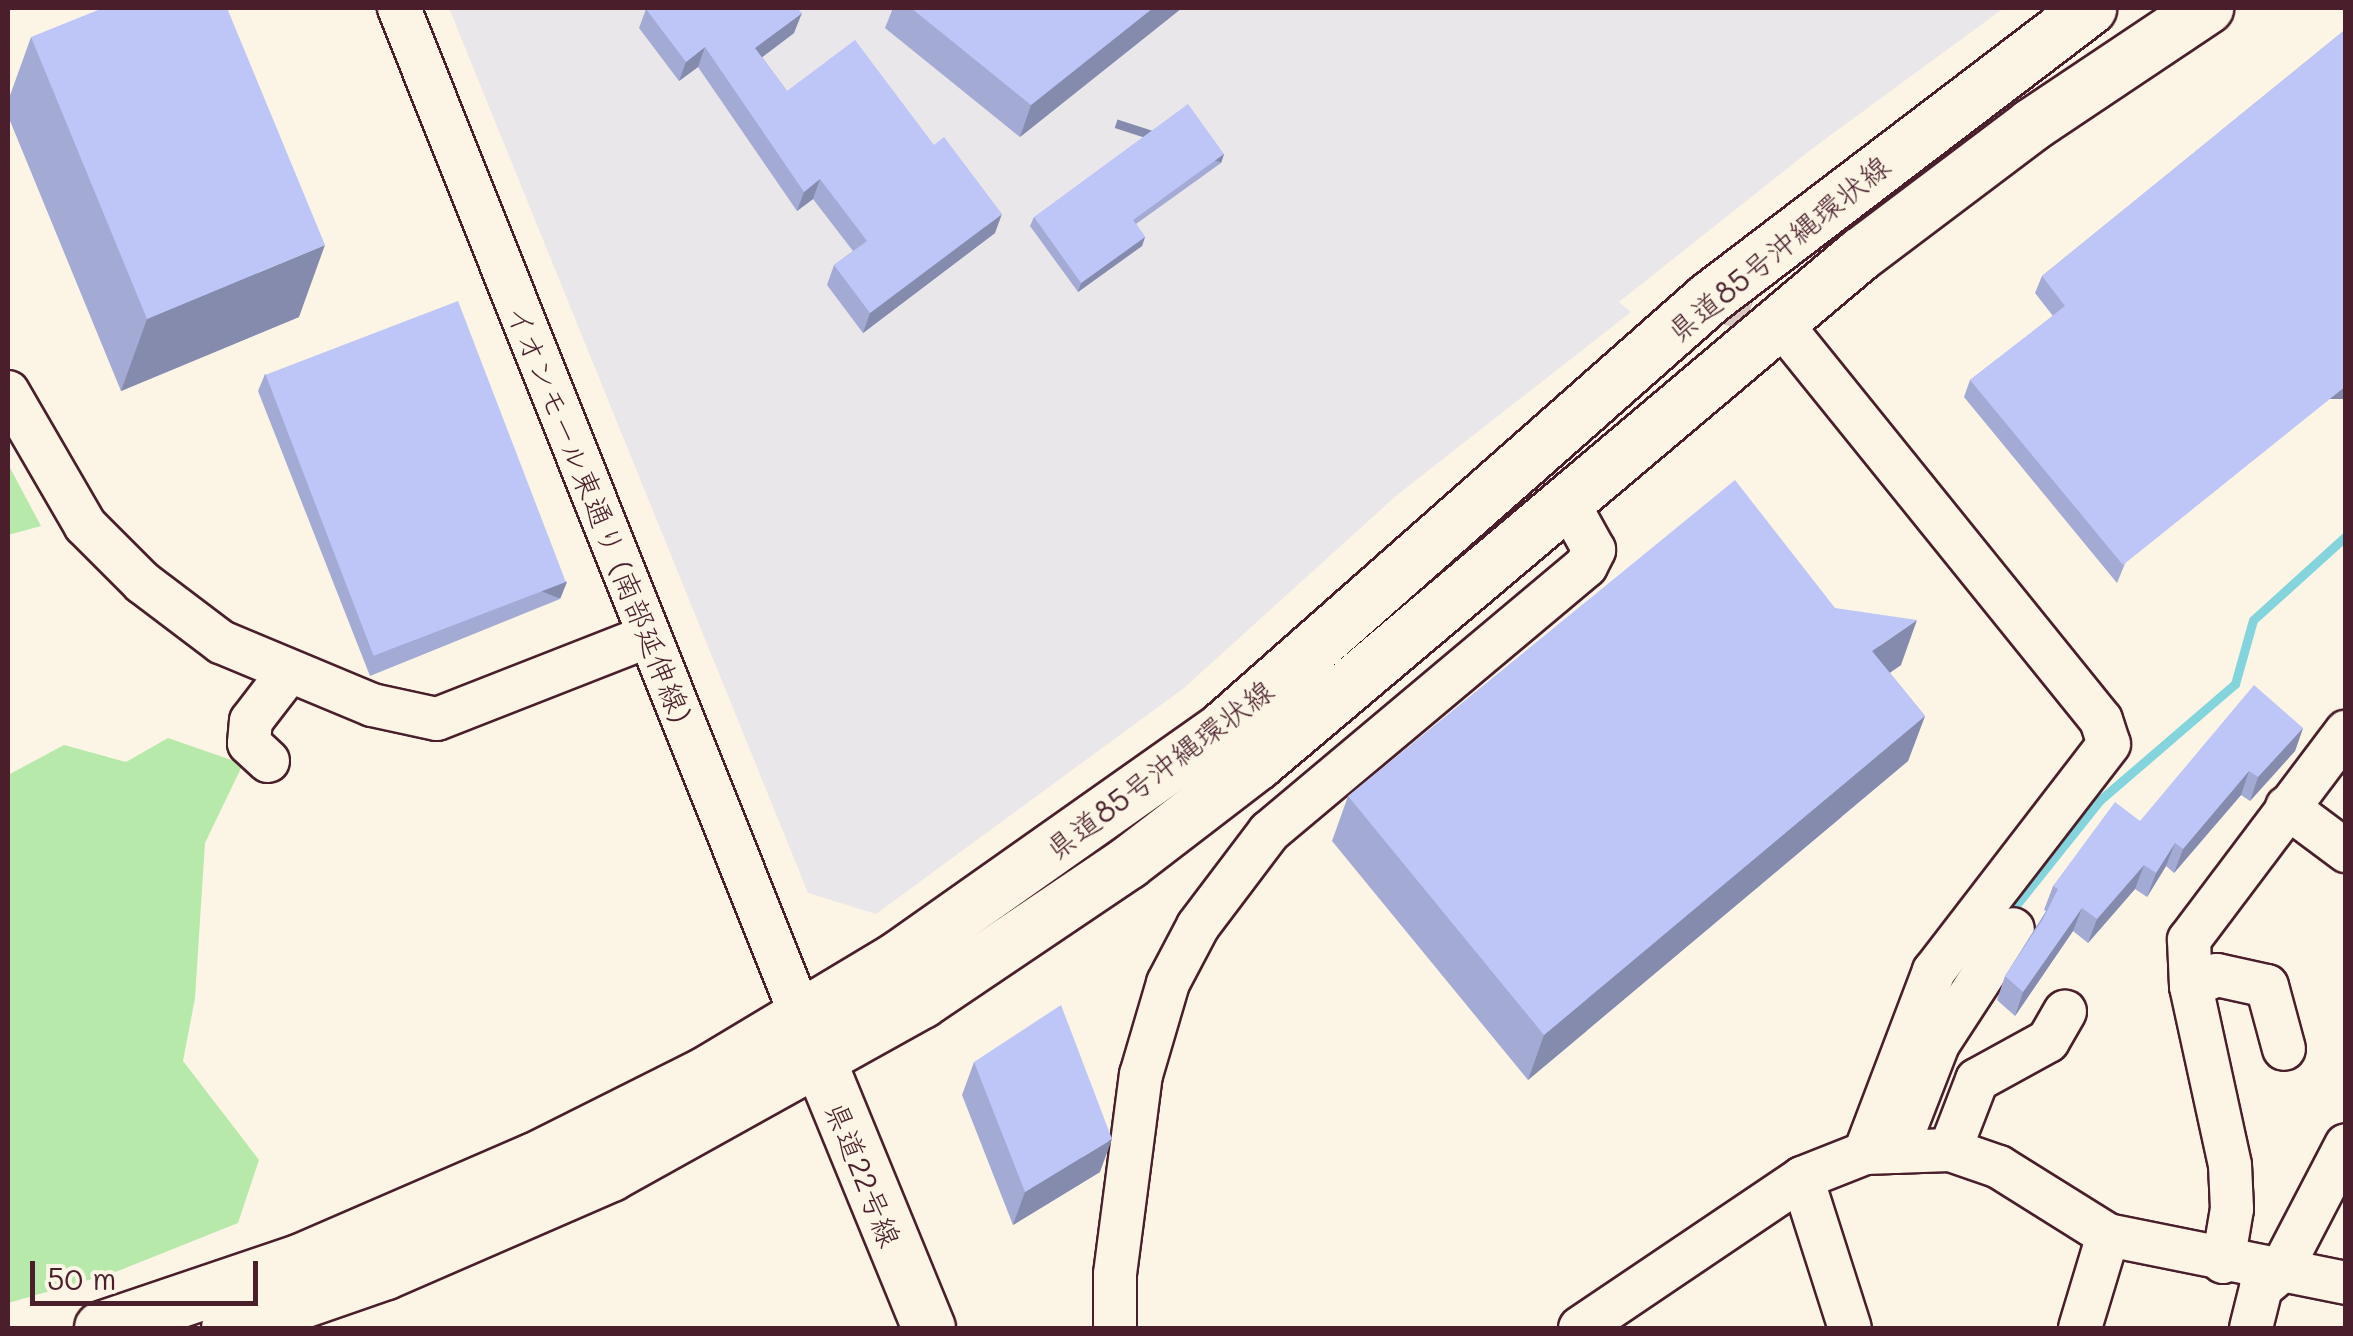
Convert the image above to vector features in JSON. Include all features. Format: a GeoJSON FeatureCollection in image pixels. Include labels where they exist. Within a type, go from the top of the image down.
{"type":"FeatureCollection","features":[{"type":"Feature","properties":{"kind":"main road","name":"県道85号沖縄環状線"},"geometry":{"type":"LineString","coordinates":[[811,1041],[929,937],[1221,730],[1710,298],[2090,8]]}},
{"type":"Feature","properties":{"kind":"main road","name":"県道85号沖縄環状線"},"geometry":{"type":"LineString","coordinates":[[228,1328],[514,1220],[694,1105],[1128,863],[1396,652],[1778,320],[2032,125],[2207,8]]}},
{"type":"Feature","properties":{"kind":"main road","name":"県道22号線"},"geometry":{"type":"LineString","coordinates":[[811,1041],[928,1328]]}},
{"type":"Feature","properties":{"kind":"main road","name":"県道85号沖縄環状線"},"geometry":{"type":"LineString","coordinates":[[101,1328],[299,1261],[536,1159],[694,1105]]}},
{"type":"Feature","properties":{"kind":"street","name":"イオンモール東通り (南部延伸線)"},"geometry":{"type":"LineString","coordinates":[[399,8],[811,1041]]}},
{"type":"Feature","properties":{"kind":"street"},"geometry":{"type":"LineString","coordinates":[[1778,320],[2102,720],[2110,744],[1934,971],[1881,1153]]}},
{"type":"Feature","properties":{"kind":"street"},"geometry":{"type":"LineString","coordinates":[[8,392],[85,524],[143,583],[221,642],[372,705],[437,720],[649,636]]}},
{"type":"Feature","properties":{"kind":"street"},"geometry":{"type":"LineString","coordinates":[[1116,1328],[1115,1274],[1141,1074],[1168,983],[1198,926],[1269,832],[1586,566],[1594,550],[1568,503]]}},
{"type":"Feature","properties":{"kind":"street"},"geometry":{"type":"LineString","coordinates":[[268,761],[250,743],[251,721],[288,673]]}},
{"type":"Feature","properties":{"kind":"street"},"geometry":{"type":"LineString","coordinates":[[2223,1262],[2232,1209],[2230,1164],[2191,986],[2189,940],[2346,732]]}},
{"type":"Feature","properties":{"kind":"street"},"geometry":{"type":"LineString","coordinates":[[2287,807],[2346,851]]}},
{"type":"Feature","properties":{"kind":"street"},"geometry":{"type":"LineString","coordinates":[[1881,1153],[1938,1044],[2013,928]]}},
{"type":"Feature","properties":{"kind":"street"},"geometry":{"type":"LineString","coordinates":[[2191,986],[2217,975],[2268,986],[2284,1050]]}},
{"type":"Feature","properties":{"kind":"street"},"geometry":{"type":"LineString","coordinates":[[1950,1150],[1977,1080],[2048,1041],[2065,1011]]}},
{"type":"Feature","properties":{"kind":"street"},"geometry":{"type":"LineString","coordinates":[[2250,1328],[2261,1288],[2280,1272],[2346,1144]]}},
{"type":"Feature","properties":{"kind":"street"},"geometry":{"type":"LineString","coordinates":[[1580,1328],[1802,1178],[1881,1153],[1950,1150],[1998,1167],[2108,1235],[2223,1262],[2346,1283]]}},
{"type":"Feature","properties":{"kind":"street"},"geometry":{"type":"LineString","coordinates":[[1802,1178],[1850,1328]]}},
{"type":"Feature","properties":{"kind":"street"},"geometry":{"type":"LineString","coordinates":[[2080,1328],[2108,1235]]}},
{"type":"Feature","properties":{"kind":"shaded area"},"geometry":{"type":"Polygon","coordinates":[[[449,8],[2004,8],[1813,148],[1619,302],[1631,312],[1397,495],[1184,688],[876,914],[808,893],[449,8]]]}},
{"type":"Feature","properties":{"kind":"green space"},"geometry":{"type":"Polygon","coordinates":[[[8,464],[41,526],[8,535],[8,464]]]}},
{"type":"Feature","properties":{"kind":"green space"},"geometry":{"type":"Polygon","coordinates":[[[168,738],[243,764],[205,843],[195,998],[183,1061],[259,1160],[238,1223],[113,1273],[8,1303],[8,775],[64,745],[126,762],[168,738]]]}},
{"type":"Feature","properties":{"kind":"building"},"geometry":{"type":"Polygon","coordinates":[[[103,8],[227,8],[325,245],[147,319],[31,37],[103,8]]]}},
{"type":"Feature","properties":{"kind":"building"},"geometry":{"type":"Polygon","coordinates":[[[648,8],[797,8],[802,13],[755,48],[787,91],[855,40],[934,145],[944,137],[1002,214],[870,313],[834,265],[867,241],[820,179],[804,192],[705,47],[686,62],[648,8]]]}},
{"type":"Feature","properties":{"kind":"building"},"geometry":{"type":"Polygon","coordinates":[[[911,8],[1153,8],[1031,105],[911,8]]]}},
{"type":"Feature","properties":{"kind":"building"},"geometry":{"type":"Polygon","coordinates":[[[2346,29],[2346,386],[2123,565],[1970,380],[2065,306],[2042,276],[2346,29]]]}},
{"type":"Feature","properties":{"kind":"building"},"geometry":{"type":"Polygon","coordinates":[[[1188,104],[1224,154],[1133,220],[1145,237],[1081,283],[1034,217],[1188,104]]]}},
{"type":"Feature","properties":{"kind":"building"},"geometry":{"type":"Polygon","coordinates":[[[458,301],[566,582],[374,656],[266,375],[458,301]]]}},
{"type":"Feature","properties":{"kind":"building"},"geometry":{"type":"Polygon","coordinates":[[[1735,480],[1835,608],[1917,620],[1872,651],[1925,716],[1544,1035],[1348,796],[1735,480]]]}},
{"type":"Feature","properties":{"kind":"building"},"geometry":{"type":"Polygon","coordinates":[[[2254,685],[2303,728],[2258,777],[2249,771],[2183,849],[2175,843],[2156,873],[2144,865],[2097,919],[2082,908],[2023,992],[2005,976],[2043,919],[2058,889],[2053,886],[2115,802],[2140,821],[2254,685]]]}},
{"type":"Feature","properties":{"kind":"building"},"geometry":{"type":"Polygon","coordinates":[[[1061,1005],[1112,1139],[1025,1192],[974,1062],[1061,1005]]]}},
{"type":"Feature","properties":{"kind":"waterway"},"geometry":{"type":"LineString","coordinates":[[2009,914],[2100,800],[2235,684],[2253,620],[2346,536]]}},
{"type":"Feature","properties":{"kind":"tunnel"},"geometry":{"type":"LineString","coordinates":[[1710,298],[1778,320]]}}]}
